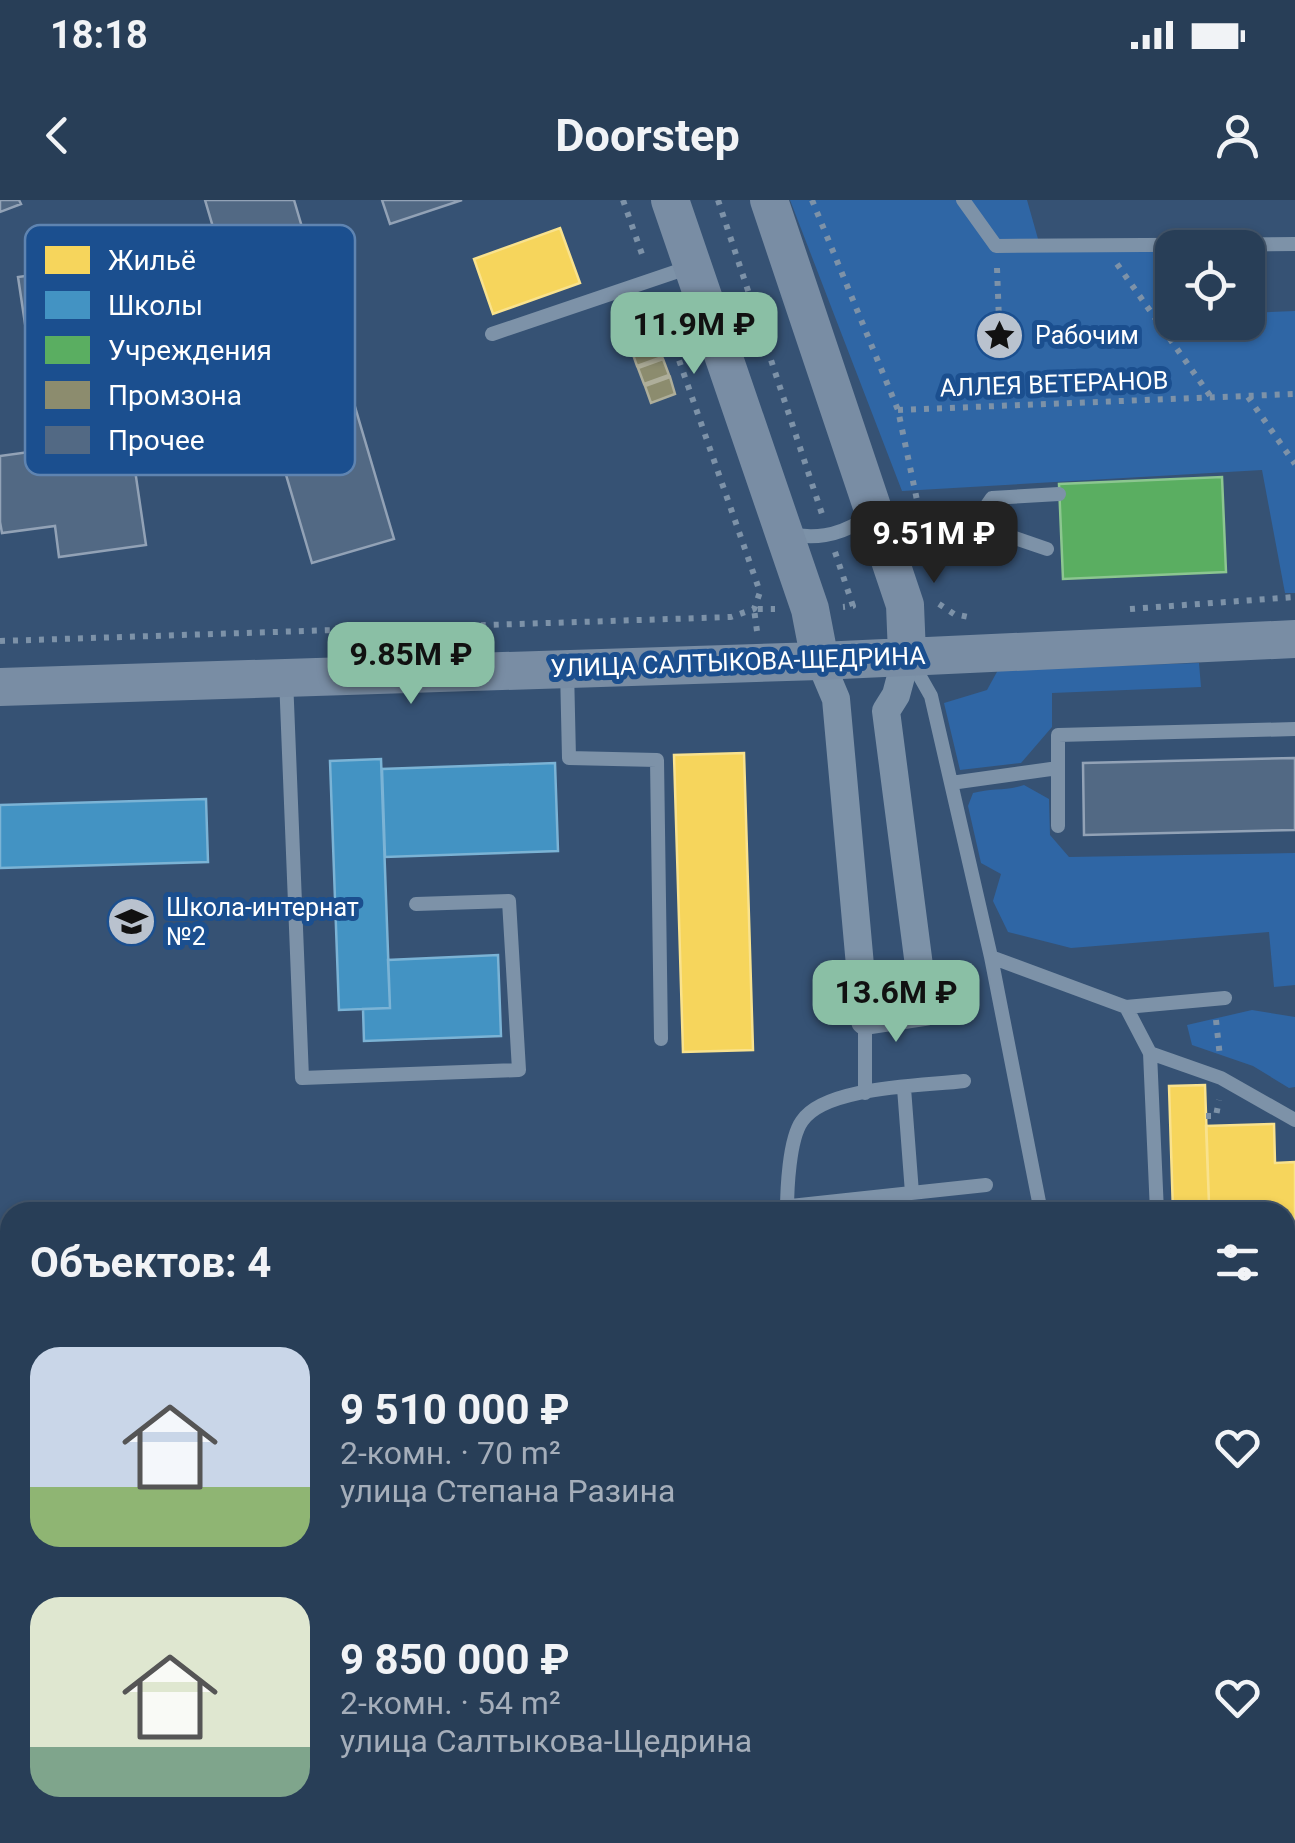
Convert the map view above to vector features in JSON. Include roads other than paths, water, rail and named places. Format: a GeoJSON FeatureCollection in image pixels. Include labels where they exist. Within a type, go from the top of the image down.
{"type":"FeatureCollection","features":[{"type":"Feature","properties":{"kind":"main road"},"geometry":{"type":"LineString","coordinates":[[670,200],[810,609],[820,661]]}},
{"type":"Feature","properties":{"kind":"main road"},"geometry":{"type":"LineString","coordinates":[[770,200],[905,604],[908,654]]}},
{"type":"Feature","properties":{"kind":"main road","name":"УЛИЦА САЛТЫКОВА-ЩЕДРИНА"},"geometry":{"type":"LineString","coordinates":[[0,687],[820,661],[1295,638]]}},
{"type":"Feature","properties":{"kind":"street"},"geometry":{"type":"LineString","coordinates":[[820,661],[836,699],[864,1020],[925,1012],[886,711],[896,696],[908,654]]}},
{"type":"Feature","properties":{"kind":"lane"},"geometry":{"type":"LineString","coordinates":[[963,200],[996,246],[1295,244]]}},
{"type":"Feature","properties":{"kind":"lane"},"geometry":{"type":"LineString","coordinates":[[492,334],[692,266]]}},
{"type":"Feature","properties":{"kind":"lane"},"geometry":{"type":"LineString","coordinates":[[782,533],[808,538],[830,536],[860,522],[880,533],[926,544],[974,524],[992,498],[1059,494]]}},
{"type":"Feature","properties":{"kind":"lane"},"geometry":{"type":"LineString","coordinates":[[974,524],[1047,549]]}},
{"type":"Feature","properties":{"kind":"lane"},"geometry":{"type":"LineString","coordinates":[[908,654],[931,696],[991,958],[1038,1202]]}},
{"type":"Feature","properties":{"kind":"lane"},"geometry":{"type":"LineString","coordinates":[[567,669],[569,758],[657,760],[661,1039]]}},
{"type":"Feature","properties":{"kind":"lane"},"geometry":{"type":"LineString","coordinates":[[286,678],[302,1078],[519,1070],[509,901],[416,904]]}},
{"type":"Feature","properties":{"kind":"lane"},"geometry":{"type":"LineString","coordinates":[[1058,826],[1058,735],[1295,729]]}},
{"type":"Feature","properties":{"kind":"lane"},"geometry":{"type":"LineString","coordinates":[[951,783],[1058,768]]}},
{"type":"Feature","properties":{"kind":"lane"},"geometry":{"type":"LineString","coordinates":[[991,958],[1126,1007],[1220,998]]}},
{"type":"Feature","properties":{"kind":"lane"},"geometry":{"type":"LineString","coordinates":[[1126,1007],[1150,1052],[1154,1202]]}},
{"type":"Feature","properties":{"kind":"lane"},"geometry":{"type":"LineString","coordinates":[[864,1020],[865,1093]]}},
{"type":"Feature","properties":{"kind":"lane"},"geometry":{"type":"LineString","coordinates":[[1150,1052],[1222,1078],[1295,1120]]}},
{"type":"Feature","properties":{"kind":"lane"},"geometry":{"type":"LineString","coordinates":[[788,1202],[794,1142],[802,1120],[826,1101],[964,1081]]}},
{"type":"Feature","properties":{"kind":"lane"},"geometry":{"type":"LineString","coordinates":[[904,1088],[912,1193]]}},
{"type":"Feature","properties":{"kind":"lane"},"geometry":{"type":"LineString","coordinates":[[842,1202],[986,1185]]}},
{"type":"Feature","properties":{"kind":"place","name":"Рабочим"},"geometry":{"type":"Point","coordinates":[1000,335]}},
{"type":"Feature","properties":{"kind":"place","name":"Школа-интернат №2"},"geometry":{"type":"Point","coordinates":[131,921]}}]}
